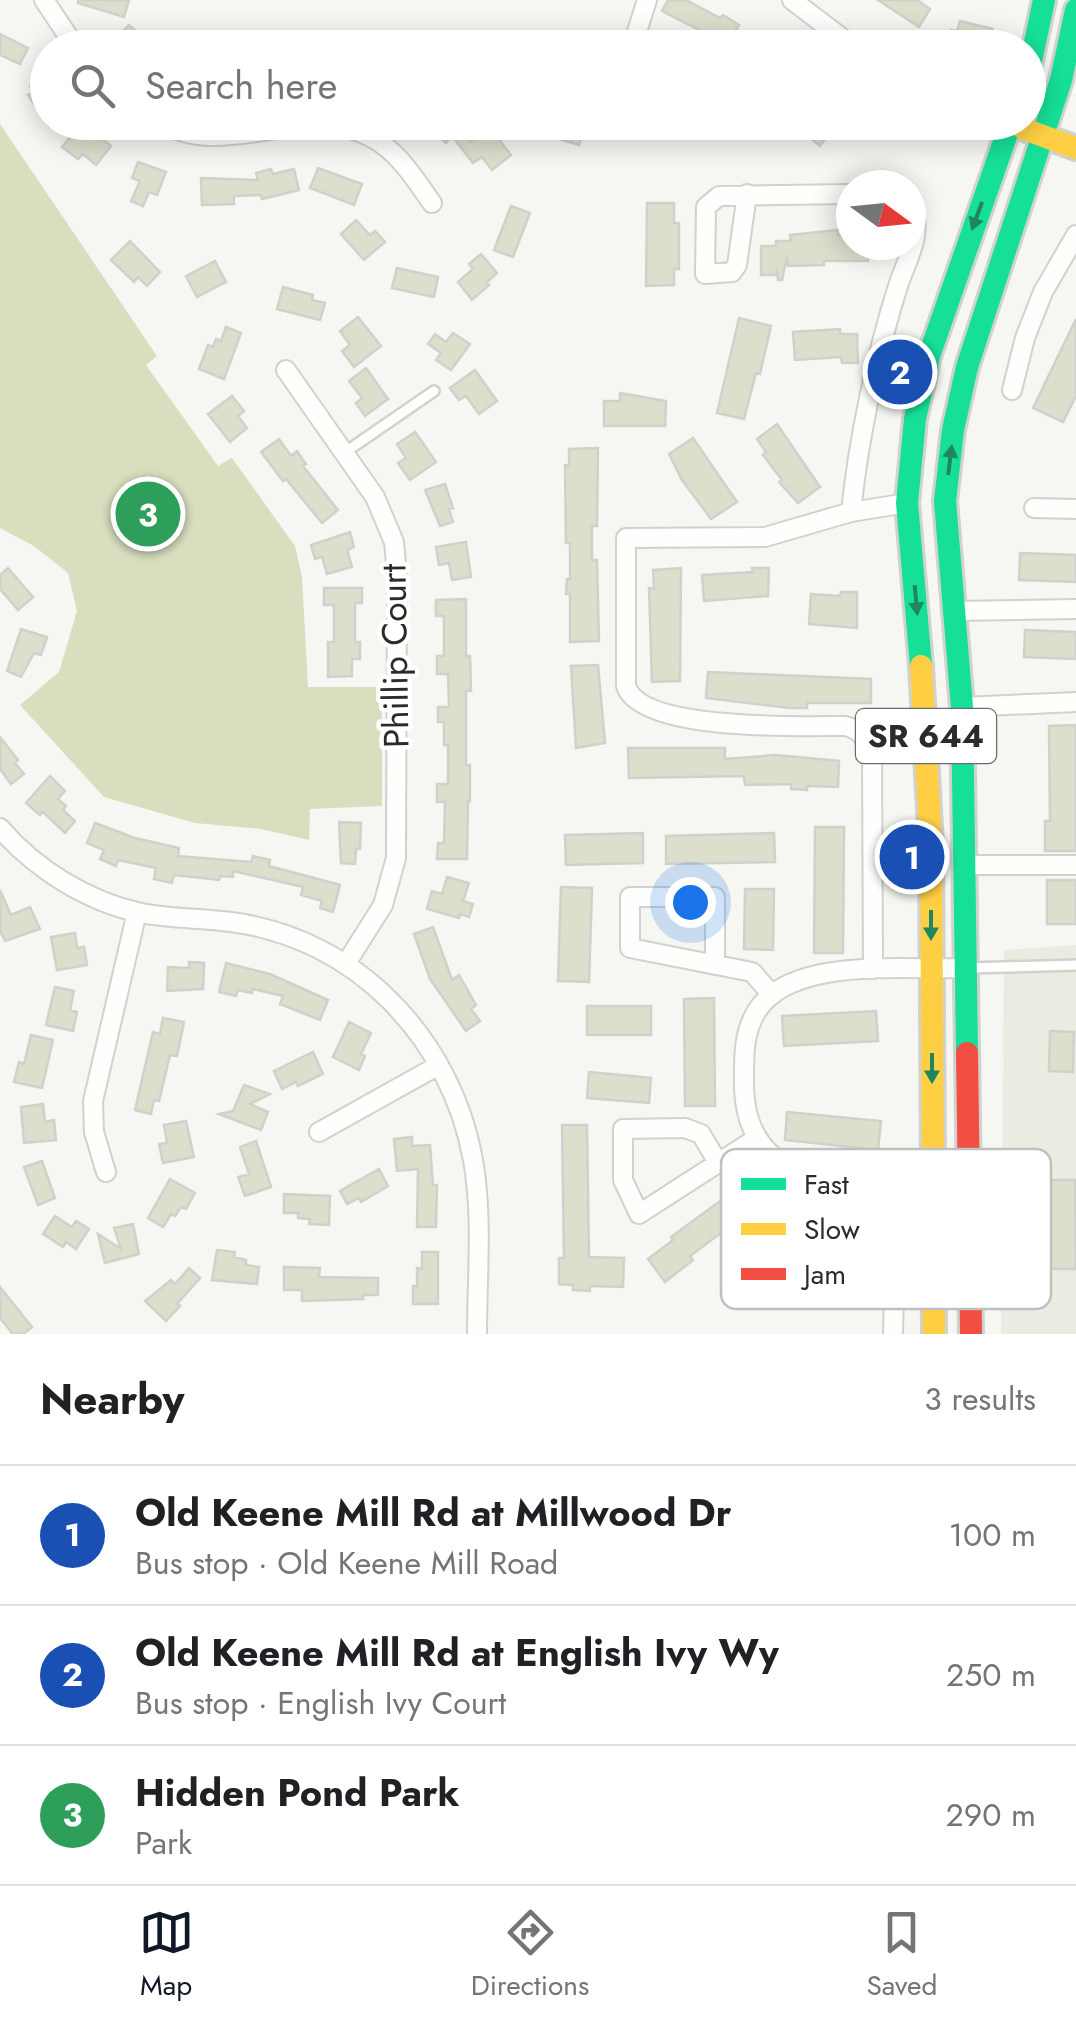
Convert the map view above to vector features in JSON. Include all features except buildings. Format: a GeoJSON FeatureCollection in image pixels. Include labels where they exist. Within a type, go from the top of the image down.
{"type":"FeatureCollection","features":[{"type":"Feature","properties":{"kind":"main road"},"geometry":{"type":"LineString","coordinates":[[1038,30],[1044,0]]}},
{"type":"Feature","properties":{"kind":"main road","name":"SR 644"},"geometry":{"type":"LineString","coordinates":[[1046,129],[1068,56],[1076,10]]}},
{"type":"Feature","properties":{"kind":"main road"},"geometry":{"type":"LineString","coordinates":[[1046,137],[1076,148]]}},
{"type":"Feature","properties":{"kind":"main road","name":"SR 644"},"geometry":{"type":"LineString","coordinates":[[933,1149],[925,706],[907,503],[915,419],[929,356],[1003,140]]}},
{"type":"Feature","properties":{"kind":"main road","name":"SR 644"},"geometry":{"type":"LineString","coordinates":[[968,1149],[962,706],[944,501],[958,400],[1043,140]]}},
{"type":"Feature","properties":{"kind":"main road","name":"SR 644"},"geometry":{"type":"LineString","coordinates":[[934,1309],[934,1334]]}},
{"type":"Feature","properties":{"kind":"main road","name":"SR 644"},"geometry":{"type":"LineString","coordinates":[[971,1309],[971,1334]]}},
{"type":"Feature","properties":{"kind":"street"},"geometry":{"type":"LineString","coordinates":[[44,0],[64,30]]}},
{"type":"Feature","properties":{"kind":"street"},"geometry":{"type":"LineString","coordinates":[[638,30],[648,0]]}},
{"type":"Feature","properties":{"kind":"street"},"geometry":{"type":"LineString","coordinates":[[792,0],[831,30]]}},
{"type":"Feature","properties":{"kind":"street"},"geometry":{"type":"LineString","coordinates":[[375,140],[393,154],[432,203]]}},
{"type":"Feature","properties":{"kind":"street"},"geometry":{"type":"LineString","coordinates":[[747,194],[836,194]]}},
{"type":"Feature","properties":{"kind":"street"},"geometry":{"type":"LineString","coordinates":[[1012,390],[1043,292],[1076,235]]}},
{"type":"Feature","properties":{"kind":"street"},"geometry":{"type":"LineString","coordinates":[[851,512],[856,457],[907,260]]}},
{"type":"Feature","properties":{"kind":"street","name":"Phillip Court"},"geometry":{"type":"LineString","coordinates":[[286,370],[375,497],[389,526],[397,574],[396,858],[383,905],[346,962]]}},
{"type":"Feature","properties":{"kind":"street"},"geometry":{"type":"LineString","coordinates":[[873,970],[872,750],[854,728],[845,726],[739,726],[708,722],[634,700],[626,686],[626,538],[764,537],[851,512],[907,503]]}},
{"type":"Feature","properties":{"kind":"street"},"geometry":{"type":"LineString","coordinates":[[1034,508],[1076,509]]}},
{"type":"Feature","properties":{"kind":"street"},"geometry":{"type":"LineString","coordinates":[[954,611],[1076,609]]}},
{"type":"Feature","properties":{"kind":"street"},"geometry":{"type":"LineString","coordinates":[[962,706],[1076,702]]}},
{"type":"Feature","properties":{"kind":"street"},"geometry":{"type":"LineString","coordinates":[[3,838],[64,882],[137,912],[260,926],[291,936],[346,962],[401,1011],[439,1065],[458,1104],[473,1163],[477,1196],[478,1334]]}},
{"type":"Feature","properties":{"kind":"street"},"geometry":{"type":"LineString","coordinates":[[964,865],[1076,865]]}},
{"type":"Feature","properties":{"kind":"street"},"geometry":{"type":"LineString","coordinates":[[715,965],[715,897],[630,898],[630,948],[715,965],[752,972],[772,995]]}},
{"type":"Feature","properties":{"kind":"street"},"geometry":{"type":"LineString","coordinates":[[106,1172],[94,1132],[93,1101],[137,912]]}},
{"type":"Feature","properties":{"kind":"street"},"geometry":{"type":"LineString","coordinates":[[769,1149],[757,1138],[746,1110],[745,1042],[753,1018],[772,995],[810,976],[966,968]]}},
{"type":"Feature","properties":{"kind":"street"},"geometry":{"type":"LineString","coordinates":[[319,1132],[439,1065]]}},
{"type":"Feature","properties":{"kind":"street"},"geometry":{"type":"LineString","coordinates":[[717,1162],[701,1134],[685,1128],[623,1129],[623,1180],[639,1214],[721,1160]]}},
{"type":"Feature","properties":{"kind":"street"},"geometry":{"type":"LineString","coordinates":[[739,1149],[757,1138]]}},
{"type":"Feature","properties":{"kind":"street"},"geometry":{"type":"LineString","coordinates":[[892,1309],[892,1334]]}},
{"type":"Feature","properties":{"kind":"lane"},"geometry":{"type":"LineString","coordinates":[[344,453],[434,390]]}},
{"type":"Feature","properties":{"kind":"lane"},"geometry":{"type":"LineString","coordinates":[[966,968],[1076,965]]}},
{"type":"Feature","properties":{"kind":"shaded area"},"geometry":{"type":"Polygon","coordinates":[[[1076,945],[1076,1334],[1001,1334],[1001,1309],[1051,1309],[1051,1149],[1002,1149],[1004,950],[1076,945]]]}},
{"type":"Feature","properties":{"kind":"green space"},"geometry":{"type":"Polygon","coordinates":[[[0,124],[157,356],[146,365],[218,466],[232,458],[295,546],[302,577],[308,687],[382,687],[382,806],[310,809],[309,840],[261,829],[195,823],[104,797],[20,705],[59,672],[77,611],[68,573],[34,546],[0,528],[0,124]]]}},
{"type":"Feature","properties":{"kind":"traffic: fast"},"geometry":{"type":"LineString","coordinates":[[1038,30],[1044,0]]}},
{"type":"Feature","properties":{"kind":"traffic: fast"},"geometry":{"type":"LineString","coordinates":[[1046,126],[1061,80],[1076,10]]}},
{"type":"Feature","properties":{"kind":"traffic: fast"},"geometry":{"type":"LineString","coordinates":[[921,666],[907,503],[915,419],[929,356],[1005,140]]}},
{"type":"Feature","properties":{"kind":"traffic: fast"},"geometry":{"type":"LineString","coordinates":[[967,1053],[962,707],[945,501],[953,430],[967,367],[1041,140]]}},
{"type":"Feature","properties":{"kind":"traffic: slow"},"geometry":{"type":"LineString","coordinates":[[1046,137],[1076,148]]}},
{"type":"Feature","properties":{"kind":"traffic: slow"},"geometry":{"type":"LineString","coordinates":[[921,666],[931,845],[933,1149]]}},
{"type":"Feature","properties":{"kind":"traffic: slow"},"geometry":{"type":"LineString","coordinates":[[934,1309],[934,1334]]}},
{"type":"Feature","properties":{"kind":"traffic: jam"},"geometry":{"type":"LineString","coordinates":[[967,1053],[968,1149]]}},
{"type":"Feature","properties":{"kind":"traffic: jam"},"geometry":{"type":"LineString","coordinates":[[971,1309],[971,1334]]}},
{"type":"Feature","properties":{"kind":"place","name":"Old Keene Mill Rd at English Ivy Wy"},"geometry":{"type":"Point","coordinates":[900,372]}},
{"type":"Feature","properties":{"kind":"place","name":"Hidden Pond Park"},"geometry":{"type":"Point","coordinates":[148,514]}},
{"type":"Feature","properties":{"kind":"place","name":"Old Keene Mill Rd at Millwood Dr"},"geometry":{"type":"Point","coordinates":[912,857]}}]}
